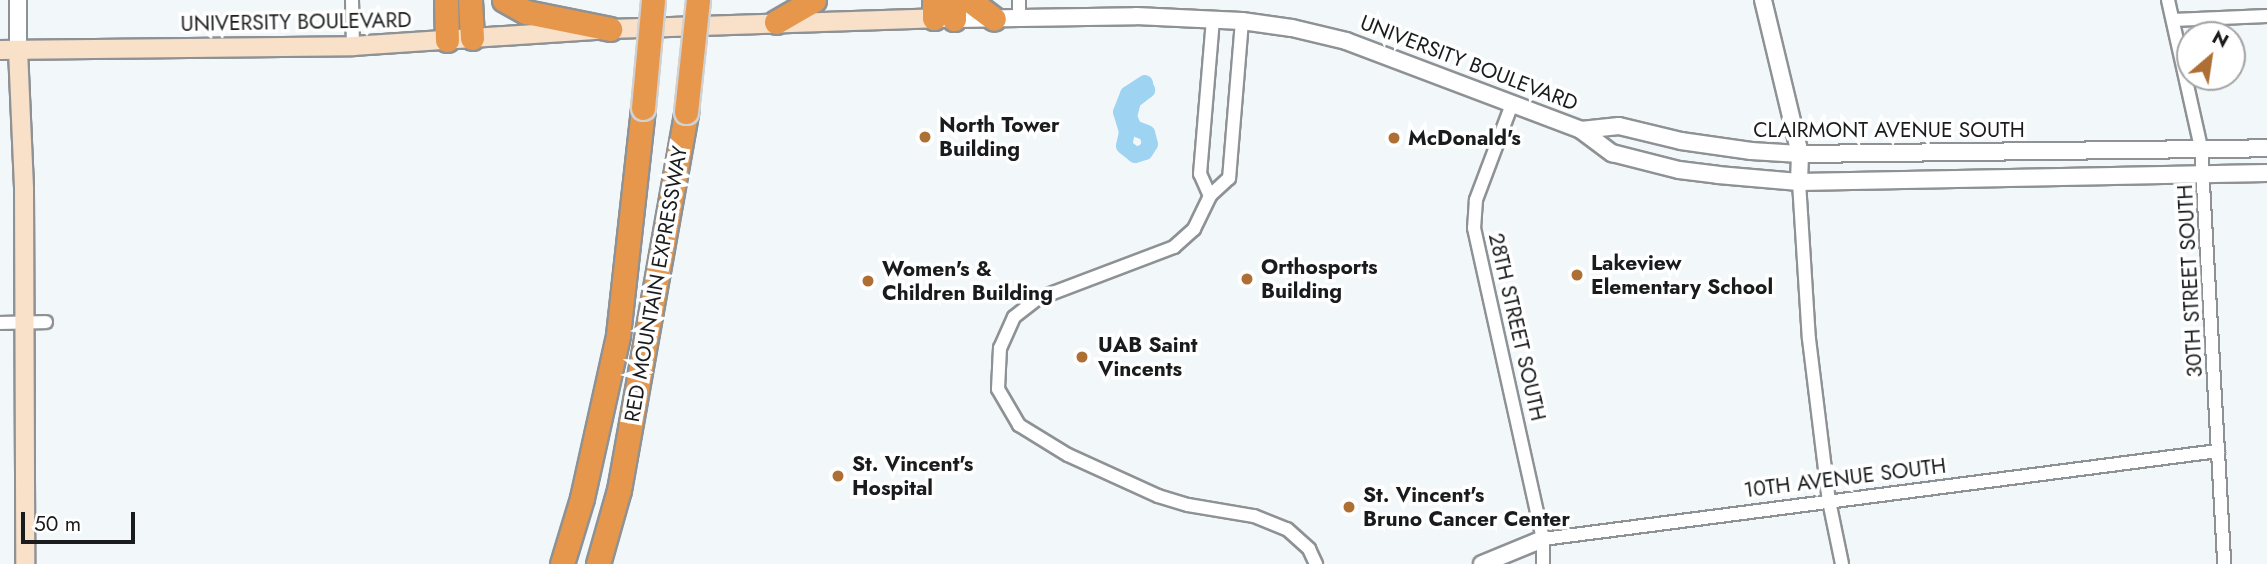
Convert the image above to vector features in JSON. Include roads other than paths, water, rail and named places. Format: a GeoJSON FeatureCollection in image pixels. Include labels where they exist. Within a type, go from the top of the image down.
{"type":"FeatureCollection","features":[{"type":"Feature","properties":{"kind":"highway"},"geometry":{"type":"LineString","coordinates":[[446,0],[447,40]]}},
{"type":"Feature","properties":{"kind":"highway"},"geometry":{"type":"LineString","coordinates":[[470,0],[472,38]]}},
{"type":"Feature","properties":{"kind":"highway"},"geometry":{"type":"LineString","coordinates":[[504,0],[526,12],[610,29]]}},
{"type":"Feature","properties":{"kind":"highway"},"geometry":{"type":"LineString","coordinates":[[693,107],[698,0]]}},
{"type":"Feature","properties":{"kind":"highway"},"geometry":{"type":"LineString","coordinates":[[693,107],[712,0]]}},
{"type":"Feature","properties":{"kind":"highway"},"geometry":{"type":"LineString","coordinates":[[776,22],[814,0]]}},
{"type":"Feature","properties":{"kind":"highway"},"geometry":{"type":"LineString","coordinates":[[969,0],[994,19]]}},
{"type":"Feature","properties":{"kind":"highway","name":"RED MOUNTAIN EXPRESSWAY"},"geometry":{"type":"LineString","coordinates":[[562,564],[582,498],[618,335],[653,1]]}},
{"type":"Feature","properties":{"kind":"highway","name":"RED MOUNTAIN EXPRESSWAY"},"geometry":{"type":"LineString","coordinates":[[598,564],[619,490],[675,178],[687,164],[693,107]]}},
{"type":"Feature","properties":{"kind":"main road","name":"UNIVERSITY BOULEVARD"},"geometry":{"type":"LineString","coordinates":[[9,50],[353,46],[610,29],[776,22],[944,9]]}},
{"type":"Feature","properties":{"kind":"main road"},"geometry":{"type":"LineString","coordinates":[[9,50],[23,189],[26,564]]}},
{"type":"Feature","properties":{"kind":"street"},"geometry":{"type":"LineString","coordinates":[[9,50],[18,0]]}},
{"type":"Feature","properties":{"kind":"street"},"geometry":{"type":"LineString","coordinates":[[352,0],[353,46]]}},
{"type":"Feature","properties":{"kind":"street"},"geometry":{"type":"LineString","coordinates":[[1018,0],[1018,19]]}},
{"type":"Feature","properties":{"kind":"street"},"geometry":{"type":"LineString","coordinates":[[1763,0],[1800,154],[1799,182],[1809,339],[1829,501],[1842,564]]}},
{"type":"Feature","properties":{"kind":"street","name":"30TH STREET SOUTH"},"geometry":{"type":"LineString","coordinates":[[2168,0],[2201,149],[2224,564]]}},
{"type":"Feature","properties":{"kind":"street","name":"UNIVERSITY BOULEVARD"},"geometry":{"type":"LineString","coordinates":[[944,9],[994,19],[1136,16],[1242,21],[1346,41],[1581,130]]}},
{"type":"Feature","properties":{"kind":"street"},"geometry":{"type":"LineString","coordinates":[[2173,20],[2267,16]]}},
{"type":"Feature","properties":{"kind":"street"},"geometry":{"type":"LineString","coordinates":[[1210,196],[1200,174],[1213,19]]}},
{"type":"Feature","properties":{"kind":"street"},"geometry":{"type":"LineString","coordinates":[[1242,21],[1229,178],[1210,196],[1194,229],[1174,247],[1037,299],[1014,317],[1000,348],[998,389],[1019,425],[1068,455],[1158,496],[1188,505],[1254,516],[1287,529],[1310,549],[1316,564]]}},
{"type":"Feature","properties":{"kind":"street","name":"28TH STREET SOUTH"},"geometry":{"type":"LineString","coordinates":[[1512,104],[1476,200],[1474,228],[1543,539],[1543,564]]}},
{"type":"Feature","properties":{"kind":"street","name":"CLAIRMONT AVENUE SOUTH"},"geometry":{"type":"LineString","coordinates":[[1581,130],[1619,126],[1681,141],[1751,151],[1800,154],[2267,148]]}},
{"type":"Feature","properties":{"kind":"street"},"geometry":{"type":"LineString","coordinates":[[1581,130],[1612,153],[1679,170],[1799,182],[2267,173]]}},
{"type":"Feature","properties":{"kind":"street"},"geometry":{"type":"LineString","coordinates":[[0,323],[46,323]]}},
{"type":"Feature","properties":{"kind":"street","name":"10TH AVENUE SOUTH"},"geometry":{"type":"LineString","coordinates":[[1482,564],[1543,539],[2218,451]]}},
{"type":"Feature","properties":{"kind":"waterway"},"geometry":{"type":"LineString","coordinates":[[1145,83],[1128,94],[1121,112],[1127,132],[1124,146],[1135,155],[1145,152],[1150,144],[1147,133],[1134,128],[1129,117],[1133,101],[1147,90],[1145,85]]}},
{"type":"Feature","properties":{"kind":"place","name":"North Tower Building"},"geometry":{"type":"Point","coordinates":[925,137]}},
{"type":"Feature","properties":{"kind":"place","name":"McDonald's"},"geometry":{"type":"Point","coordinates":[1394,138]}},
{"type":"Feature","properties":{"kind":"place","name":"Lakeview Elementary School"},"geometry":{"type":"Point","coordinates":[1577,275]}},
{"type":"Feature","properties":{"kind":"place","name":"Orthosports Building"},"geometry":{"type":"Point","coordinates":[1247,279]}},
{"type":"Feature","properties":{"kind":"place","name":"Women's & Children Building"},"geometry":{"type":"Point","coordinates":[868,281]}},
{"type":"Feature","properties":{"kind":"place","name":"UAB Saint Vincents"},"geometry":{"type":"Point","coordinates":[1082,357]}},
{"type":"Feature","properties":{"kind":"place","name":"St. Vincent's Hospital"},"geometry":{"type":"Point","coordinates":[838,476]}},
{"type":"Feature","properties":{"kind":"place","name":"St. Vincent's Bruno Cancer Center"},"geometry":{"type":"Point","coordinates":[1349,507]}}]}
